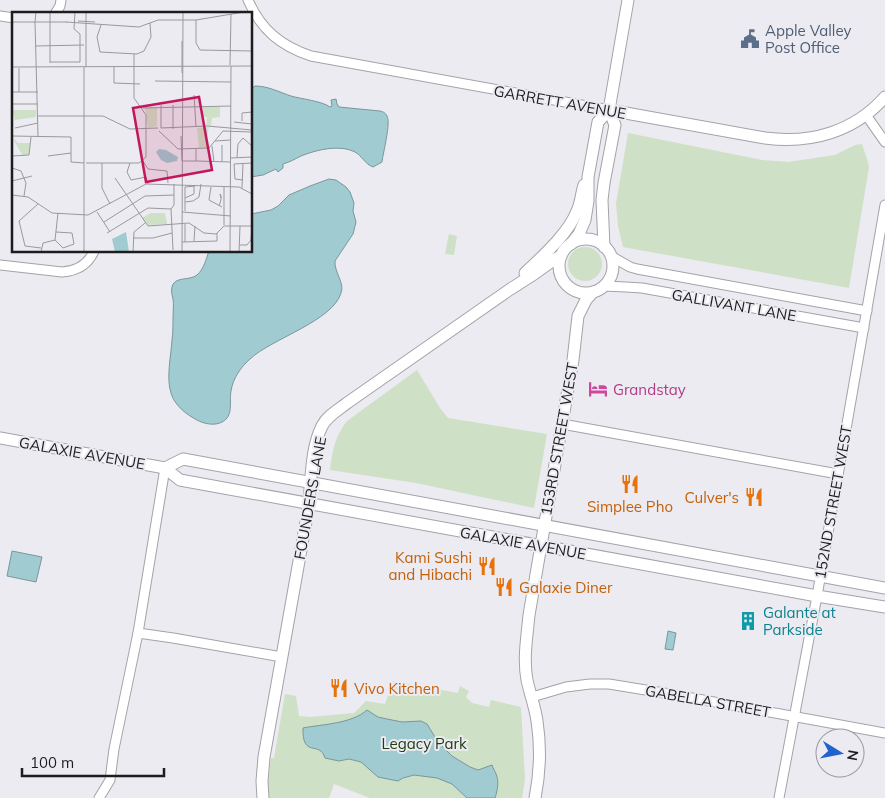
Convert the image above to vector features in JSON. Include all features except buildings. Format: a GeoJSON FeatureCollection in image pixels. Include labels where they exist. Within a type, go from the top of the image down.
{"type":"FeatureCollection","features":[{"type":"Feature","properties":{"kind":"street"},"geometry":{"type":"LineString","coordinates":[[56,12],[61,0]]}},
{"type":"Feature","properties":{"kind":"street","name":"GARRETT AVENUE"},"geometry":{"type":"LineString","coordinates":[[248,0],[248,11]]}},
{"type":"Feature","properties":{"kind":"street"},"geometry":{"type":"LineString","coordinates":[[609,110],[598,122],[588,176],[588,201],[585,220],[579,234],[561,256],[559,264],[563,280],[569,287],[585,293],[598,289],[608,280],[612,272],[602,200],[615,125],[609,110],[628,0]]}},
{"type":"Feature","properties":{"kind":"street","name":"GARRETT AVENUE"},"geometry":{"type":"LineString","coordinates":[[252,15],[278,40],[293,49],[311,56],[756,136],[790,140],[812,138],[832,133],[857,122],[885,97]]}},
{"type":"Feature","properties":{"kind":"street"},"geometry":{"type":"LineString","coordinates":[[866,115],[885,142]]}},
{"type":"Feature","properties":{"kind":"street","name":"FOUNDERS LANE"},"geometry":{"type":"LineString","coordinates":[[509,290],[548,252],[568,227],[577,212],[582,190],[588,176]]}},
{"type":"Feature","properties":{"kind":"street","name":"152ND STREET WEST"},"geometry":{"type":"LineString","coordinates":[[779,798],[817,596],[885,206]]}},
{"type":"Feature","properties":{"kind":"street"},"geometry":{"type":"LineString","coordinates":[[570,245],[576,241],[591,240],[598,243],[608,252]]}},
{"type":"Feature","properties":{"kind":"street"},"geometry":{"type":"LineString","coordinates":[[0,265],[62,272],[71,271],[79,269],[84,265],[94,252]]}},
{"type":"Feature","properties":{"kind":"street","name":"GALLIVANT LANE"},"geometry":{"type":"LineString","coordinates":[[608,252],[630,267],[637,269],[867,311]]}},
{"type":"Feature","properties":{"kind":"street","name":"FOUNDERS LANE"},"geometry":{"type":"LineString","coordinates":[[263,798],[264,757],[308,503],[316,442],[322,425],[331,415],[509,290],[561,256]]}},
{"type":"Feature","properties":{"kind":"street","name":"GALLIVANT LANE"},"geometry":{"type":"LineString","coordinates":[[598,289],[626,286],[642,288],[864,328]]}},
{"type":"Feature","properties":{"kind":"street","name":"153RD STREET WEST"},"geometry":{"type":"LineString","coordinates":[[536,798],[539,745],[537,722],[527,680],[526,647],[529,615],[573,360],[578,316],[586,300],[598,289]]}},
{"type":"Feature","properties":{"kind":"street"},"geometry":{"type":"LineString","coordinates":[[562,424],[838,474]]}},
{"type":"Feature","properties":{"kind":"street","name":"GALAXIE AVENUE"},"geometry":{"type":"LineString","coordinates":[[0,438],[165,468],[180,480],[885,607]]}},
{"type":"Feature","properties":{"kind":"street","name":"GALAXIE AVENUE"},"geometry":{"type":"LineString","coordinates":[[165,468],[183,459],[885,588]]}},
{"type":"Feature","properties":{"kind":"street"},"geometry":{"type":"LineString","coordinates":[[100,798],[110,780],[114,749],[138,633],[165,468]]}},
{"type":"Feature","properties":{"kind":"street"},"geometry":{"type":"LineString","coordinates":[[138,633],[282,657]]}},
{"type":"Feature","properties":{"kind":"street","name":"GABELLA STREET"},"geometry":{"type":"LineString","coordinates":[[532,697],[566,687],[609,684],[885,733]]}},
{"type":"Feature","properties":{"kind":"green space"},"geometry":{"type":"Polygon","coordinates":[[[628,133],[762,160],[788,162],[835,155],[855,145],[862,144],[869,167],[849,288],[623,247],[618,226],[616,204],[628,133]]]}},
{"type":"Feature","properties":{"kind":"green space"},"geometry":{"type":"Polygon","coordinates":[[[449,234],[457,236],[454,255],[445,254],[449,234]]]}},
{"type":"Feature","properties":{"kind":"green space"},"geometry":{"type":"Polygon","coordinates":[[[585,247],[592,248],[597,252],[601,257],[601,271],[597,276],[592,280],[585,281],[578,280],[573,276],[569,271],[568,264],[569,257],[573,252],[578,248],[585,247]]]}},
{"type":"Feature","properties":{"kind":"green space"},"geometry":{"type":"Polygon","coordinates":[[[417,370],[448,418],[547,434],[534,508],[416,483],[330,470],[335,444],[339,433],[347,421],[417,370]]]}},
{"type":"Feature","properties":{"kind":"green space","name":"Legacy Park"},"geometry":{"type":"Polygon","coordinates":[[[393,681],[458,693],[460,686],[469,691],[466,697],[472,703],[489,707],[491,700],[521,707],[525,780],[522,798],[370,798],[334,784],[329,798],[269,798],[268,782],[271,758],[274,758],[285,694],[296,696],[299,716],[310,717],[354,713],[366,701],[385,704],[393,681]]]}},
{"type":"Feature","properties":{"kind":"water"},"geometry":{"type":"Polygon","coordinates":[[[255,86],[269,88],[330,107],[332,106],[331,100],[336,99],[339,107],[384,112],[387,116],[388,125],[382,162],[373,167],[355,152],[335,148],[301,156],[283,164],[283,168],[278,172],[276,169],[263,175],[252,177],[252,88],[255,86]]]}},
{"type":"Feature","properties":{"kind":"water"},"geometry":{"type":"Polygon","coordinates":[[[329,179],[336,180],[350,192],[354,203],[353,211],[356,222],[353,234],[335,261],[342,285],[341,293],[336,303],[314,321],[272,344],[247,362],[238,373],[234,382],[231,391],[230,412],[226,419],[219,423],[203,423],[193,418],[178,405],[170,387],[173,284],[176,281],[197,275],[203,267],[209,252],[252,252],[252,214],[271,210],[289,195],[329,179]]]}},
{"type":"Feature","properties":{"kind":"water"},"geometry":{"type":"Polygon","coordinates":[[[12,551],[42,557],[36,582],[7,576],[12,551]]]}},
{"type":"Feature","properties":{"kind":"water"},"geometry":{"type":"Polygon","coordinates":[[[668,631],[676,633],[673,650],[665,649],[668,631]]]}},
{"type":"Feature","properties":{"kind":"water"},"geometry":{"type":"Polygon","coordinates":[[[367,710],[378,717],[387,719],[402,722],[421,721],[427,724],[438,742],[452,756],[478,770],[492,765],[498,782],[495,798],[467,798],[452,784],[437,778],[414,775],[398,781],[378,777],[361,762],[349,759],[339,761],[325,758],[319,750],[305,743],[303,728],[345,721],[367,710]]]}},
{"type":"Feature","properties":{"kind":"place","name":"Apple Valley Post Office"},"geometry":{"type":"Point","coordinates":[750,39]}},
{"type":"Feature","properties":{"kind":"place","name":"Grandstay"},"geometry":{"type":"Point","coordinates":[598,389]}},
{"type":"Feature","properties":{"kind":"place","name":"Simplee Pho"},"geometry":{"type":"Point","coordinates":[630,484]}},
{"type":"Feature","properties":{"kind":"place","name":"Culver's"},"geometry":{"type":"Point","coordinates":[754,497]}},
{"type":"Feature","properties":{"kind":"place","name":"Kami Sushi and Hibachi"},"geometry":{"type":"Point","coordinates":[487,566]}},
{"type":"Feature","properties":{"kind":"place","name":"Galaxie Diner"},"geometry":{"type":"Point","coordinates":[504,587]}},
{"type":"Feature","properties":{"kind":"place","name":"Galante at Parkside"},"geometry":{"type":"Point","coordinates":[748,621]}},
{"type":"Feature","properties":{"kind":"place","name":"Vivo Kitchen"},"geometry":{"type":"Point","coordinates":[339,688]}}]}
